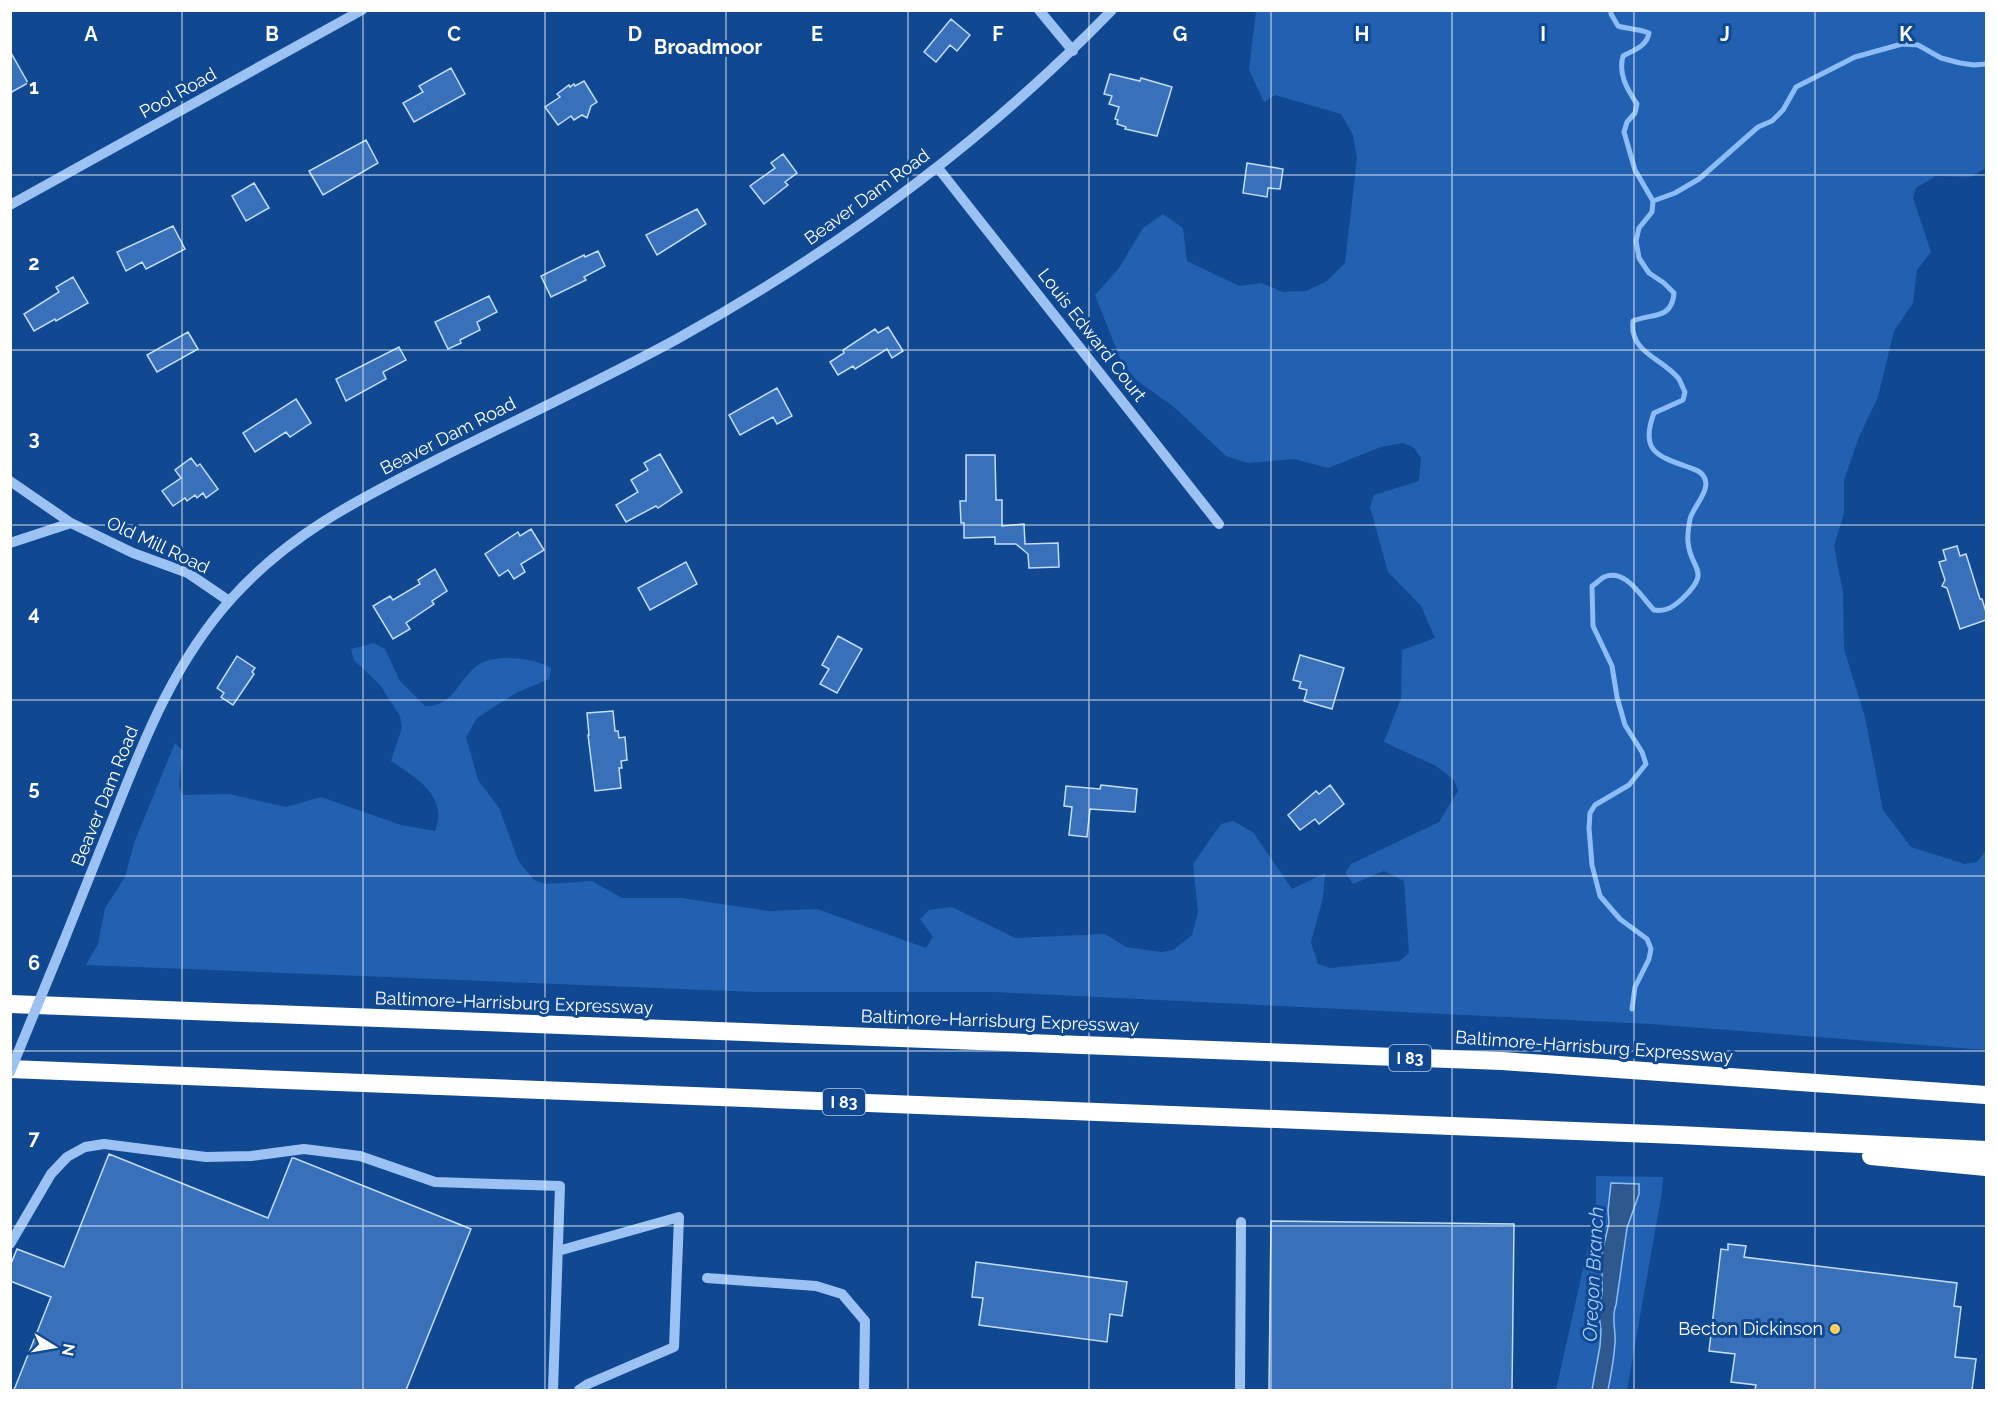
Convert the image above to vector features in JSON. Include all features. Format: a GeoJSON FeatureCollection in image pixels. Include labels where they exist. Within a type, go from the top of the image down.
{"type":"FeatureCollection","features":[{"type":"Feature","properties":{"kind":"highway","name":"Baltimore-Harrisburg Expressway"},"geometry":{"type":"LineString","coordinates":[[10,1004],[1503,1061],[1986,1095]]}},
{"type":"Feature","properties":{"kind":"highway","name":"I 83"},"geometry":{"type":"LineString","coordinates":[[10,1070],[1678,1135],[1986,1150]]}},
{"type":"Feature","properties":{"kind":"highway"},"geometry":{"type":"LineString","coordinates":[[1678,1135],[1986,1167]]}},
{"type":"Feature","properties":{"kind":"street","name":"Pool Road"},"geometry":{"type":"LineString","coordinates":[[10,205],[362,10]]}},
{"type":"Feature","properties":{"kind":"street"},"geometry":{"type":"LineString","coordinates":[[1039,10],[1072,51]]}},
{"type":"Feature","properties":{"kind":"street","name":"Beaver Dam Road"},"geometry":{"type":"LineString","coordinates":[[10,1070],[132,770],[167,691],[189,654],[229,601],[279,552],[310,529],[362,498],[675,339],[825,249],[938,168],[1002,115],[1072,51],[1112,10]]}},
{"type":"Feature","properties":{"kind":"street","name":"Louis Edward Court"},"geometry":{"type":"LineString","coordinates":[[938,168],[1219,524]]}},
{"type":"Feature","properties":{"kind":"street","name":"Old Mill Road"},"geometry":{"type":"LineString","coordinates":[[10,480],[71,523],[133,553],[188,573],[229,601]]}},
{"type":"Feature","properties":{"kind":"street"},"geometry":{"type":"LineString","coordinates":[[10,543],[71,523]]}},
{"type":"Feature","properties":{"kind":"street"},"geometry":{"type":"LineString","coordinates":[[10,1244],[51,1174],[67,1157],[85,1147],[104,1144],[206,1157],[251,1156],[304,1149],[360,1156],[435,1182],[560,1186],[553,1390]]}},
{"type":"Feature","properties":{"kind":"street"},"geometry":{"type":"LineString","coordinates":[[558,1251],[679,1216],[674,1347],[579,1390]]}},
{"type":"Feature","properties":{"kind":"street"},"geometry":{"type":"LineString","coordinates":[[1240,1390],[1241,1222]]}},
{"type":"Feature","properties":{"kind":"street"},"geometry":{"type":"LineString","coordinates":[[707,1278],[816,1286],[842,1294],[865,1321],[864,1390]]}},
{"type":"Feature","properties":{"kind":"shaded area"},"geometry":{"type":"Polygon","coordinates":[[[1256,11],[1986,11],[1986,168],[1970,177],[1936,176],[1916,188],[1913,198],[1931,252],[1917,270],[1913,303],[1894,331],[1878,397],[1859,437],[1844,480],[1844,514],[1834,546],[1843,592],[1844,649],[1865,717],[1883,810],[1911,847],[1965,864],[1977,862],[1986,850],[1986,1050],[1650,1024],[994,992],[755,992],[86,965],[98,944],[105,908],[125,877],[134,843],[175,743],[183,751],[179,784],[182,795],[229,794],[286,807],[321,797],[401,825],[435,831],[438,808],[434,798],[420,781],[391,761],[402,728],[400,716],[380,685],[354,660],[351,649],[374,643],[385,649],[400,681],[425,706],[443,702],[471,671],[485,661],[504,658],[525,659],[551,668],[549,679],[516,693],[477,718],[466,737],[478,780],[499,808],[519,862],[534,880],[545,884],[592,881],[622,898],[681,898],[769,911],[817,909],[926,948],[933,937],[920,919],[929,910],[952,907],[1015,938],[1105,934],[1126,947],[1161,952],[1173,950],[1192,935],[1198,912],[1193,864],[1221,824],[1233,821],[1253,832],[1292,889],[1325,873],[1323,898],[1311,942],[1318,964],[1330,968],[1400,961],[1409,953],[1404,881],[1384,871],[1353,884],[1345,873],[1351,864],[1439,822],[1458,791],[1454,780],[1436,766],[1384,742],[1401,698],[1402,650],[1435,638],[1421,606],[1388,572],[1370,507],[1374,495],[1419,481],[1421,458],[1414,448],[1403,443],[1381,447],[1328,468],[1294,459],[1248,463],[1226,456],[1174,407],[1136,380],[1121,361],[1095,295],[1119,268],[1143,228],[1163,214],[1183,228],[1187,261],[1239,286],[1262,283],[1283,292],[1306,291],[1327,281],[1345,263],[1357,158],[1353,135],[1341,114],[1275,95],[1264,102],[1249,70],[1256,11]]]}},
{"type":"Feature","properties":{"kind":"shaded area"},"geometry":{"type":"Polygon","coordinates":[[[1596,1176],[1663,1177],[1627,1390],[1556,1390],[1596,1210],[1596,1176]]]}},
{"type":"Feature","properties":{"kind":"shaded area","name":"Oregon Branch"},"geometry":{"type":"Polygon","coordinates":[[[1611,1183],[1639,1184],[1639,1194],[1627,1228],[1614,1314],[1615,1343],[1608,1390],[1592,1390],[1600,1346],[1601,1330],[1598,1308],[1602,1294],[1602,1253],[1609,1223],[1611,1183]]]}},
{"type":"Feature","properties":{"kind":"building"},"geometry":{"type":"Polygon","coordinates":[[[951,19],[970,35],[957,51],[950,45],[936,62],[924,52],[951,19]]]}},
{"type":"Feature","properties":{"kind":"building"},"geometry":{"type":"Polygon","coordinates":[[[10,51],[28,83],[10,93],[10,51]]]}},
{"type":"Feature","properties":{"kind":"building"},"geometry":{"type":"Polygon","coordinates":[[[451,68],[465,94],[414,122],[403,103],[423,92],[419,86],[451,68]]]}},
{"type":"Feature","properties":{"kind":"building"},"geometry":{"type":"Polygon","coordinates":[[[1110,74],[1140,81],[1141,78],[1172,87],[1157,136],[1125,129],[1126,127],[1117,124],[1118,120],[1115,119],[1119,107],[1109,104],[1112,96],[1104,94],[1110,74]]]}},
{"type":"Feature","properties":{"kind":"building"},"geometry":{"type":"Polygon","coordinates":[[[584,81],[597,102],[591,106],[587,118],[582,115],[574,120],[571,116],[558,125],[545,107],[560,97],[557,94],[569,85],[570,87],[574,84],[575,86],[584,81]]]}},
{"type":"Feature","properties":{"kind":"building"},"geometry":{"type":"Polygon","coordinates":[[[366,140],[378,163],[323,195],[309,171],[366,140]]]}},
{"type":"Feature","properties":{"kind":"building"},"geometry":{"type":"Polygon","coordinates":[[[783,154],[797,173],[785,182],[788,185],[764,204],[750,186],[775,168],[771,163],[783,154]]]}},
{"type":"Feature","properties":{"kind":"building"},"geometry":{"type":"Polygon","coordinates":[[[1247,163],[1283,169],[1280,189],[1268,188],[1267,197],[1243,193],[1247,163]]]}},
{"type":"Feature","properties":{"kind":"building"},"geometry":{"type":"Polygon","coordinates":[[[254,183],[269,208],[246,221],[232,196],[254,183]]]}},
{"type":"Feature","properties":{"kind":"building"},"geometry":{"type":"Polygon","coordinates":[[[697,209],[706,224],[657,255],[646,235],[697,209]]]}},
{"type":"Feature","properties":{"kind":"building"},"geometry":{"type":"Polygon","coordinates":[[[173,226],[185,249],[146,269],[142,262],[126,271],[117,252],[173,226]]]}},
{"type":"Feature","properties":{"kind":"building"},"geometry":{"type":"Polygon","coordinates":[[[598,251],[605,266],[584,277],[586,280],[551,297],[541,276],[584,255],[585,257],[598,251]]]}},
{"type":"Feature","properties":{"kind":"building"},"geometry":{"type":"Polygon","coordinates":[[[73,277],[88,303],[34,331],[24,314],[59,292],[56,287],[73,277]]]}},
{"type":"Feature","properties":{"kind":"building"},"geometry":{"type":"Polygon","coordinates":[[[489,296],[497,312],[477,322],[480,330],[448,349],[435,322],[489,296]]]}},
{"type":"Feature","properties":{"kind":"building"},"geometry":{"type":"Polygon","coordinates":[[[888,327],[903,351],[892,358],[887,349],[855,369],[853,366],[838,375],[830,362],[844,353],[843,350],[875,329],[878,333],[888,327]]]}},
{"type":"Feature","properties":{"kind":"building"},"geometry":{"type":"Polygon","coordinates":[[[188,332],[198,349],[157,372],[147,355],[188,332]]]}},
{"type":"Feature","properties":{"kind":"building"},"geometry":{"type":"Polygon","coordinates":[[[399,347],[406,360],[383,372],[386,379],[346,401],[336,379],[399,347]]]}},
{"type":"Feature","properties":{"kind":"building"},"geometry":{"type":"Polygon","coordinates":[[[777,388],[792,416],[777,424],[773,417],[740,435],[729,415],[777,388]]]}},
{"type":"Feature","properties":{"kind":"building"},"geometry":{"type":"Polygon","coordinates":[[[296,399],[311,423],[290,437],[286,432],[255,452],[243,433],[296,399]]]}},
{"type":"Feature","properties":{"kind":"building"},"geometry":{"type":"Polygon","coordinates":[[[660,454],[682,492],[658,508],[656,506],[626,522],[616,505],[638,492],[631,480],[648,470],[644,463],[660,454]]]}},
{"type":"Feature","properties":{"kind":"building"},"geometry":{"type":"Polygon","coordinates":[[[966,455],[995,455],[996,500],[1002,500],[1002,526],[1024,524],[1025,544],[1058,543],[1059,567],[1029,568],[1028,554],[1016,544],[995,544],[995,537],[964,538],[960,501],[966,501],[966,455]]]}},
{"type":"Feature","properties":{"kind":"building"},"geometry":{"type":"Polygon","coordinates":[[[191,458],[197,466],[200,464],[218,489],[206,498],[203,493],[187,501],[185,498],[173,506],[162,491],[181,478],[175,470],[191,458]]]}},
{"type":"Feature","properties":{"kind":"building"},"geometry":{"type":"Polygon","coordinates":[[[531,529],[544,550],[521,564],[525,572],[514,579],[508,570],[499,576],[485,554],[518,532],[520,536],[531,529]]]}},
{"type":"Feature","properties":{"kind":"building"},"geometry":{"type":"Polygon","coordinates":[[[1957,546],[1960,556],[1966,554],[1986,612],[1986,620],[1960,629],[1947,588],[1942,586],[1945,580],[1939,562],[1946,560],[1943,550],[1957,546]]]}},
{"type":"Feature","properties":{"kind":"building"},"geometry":{"type":"Polygon","coordinates":[[[686,562],[697,584],[650,610],[638,588],[686,562]]]}},
{"type":"Feature","properties":{"kind":"building"},"geometry":{"type":"Polygon","coordinates":[[[435,569],[447,591],[432,601],[434,604],[406,623],[410,629],[393,639],[373,606],[390,596],[393,600],[420,584],[418,580],[435,569]]]}},
{"type":"Feature","properties":{"kind":"building"},"geometry":{"type":"Polygon","coordinates":[[[838,636],[862,649],[837,693],[820,684],[829,669],[822,665],[838,636]]]}},
{"type":"Feature","properties":{"kind":"building"},"geometry":{"type":"Polygon","coordinates":[[[1300,655],[1344,668],[1332,709],[1304,701],[1307,690],[1299,688],[1301,682],[1293,680],[1300,655]]]}},
{"type":"Feature","properties":{"kind":"building"},"geometry":{"type":"Polygon","coordinates":[[[237,656],[255,668],[252,672],[254,674],[233,705],[221,697],[224,693],[217,688],[237,656]]]}},
{"type":"Feature","properties":{"kind":"building"},"geometry":{"type":"Polygon","coordinates":[[[613,711],[615,731],[618,731],[619,738],[625,737],[627,760],[621,761],[622,768],[619,768],[621,788],[595,791],[587,713],[613,711]]]}},
{"type":"Feature","properties":{"kind":"building"},"geometry":{"type":"Polygon","coordinates":[[[1101,785],[1137,789],[1135,812],[1090,809],[1087,837],[1069,835],[1072,807],[1064,806],[1066,786],[1100,789],[1101,785]]]}},
{"type":"Feature","properties":{"kind":"building"},"geometry":{"type":"Polygon","coordinates":[[[1330,785],[1344,804],[1319,824],[1315,819],[1300,830],[1288,815],[1316,791],[1319,794],[1330,785]]]}},
{"type":"Feature","properties":{"kind":"building"},"geometry":{"type":"Polygon","coordinates":[[[109,1154],[268,1218],[292,1158],[294,1158],[471,1229],[406,1390],[14,1390],[51,1297],[10,1281],[10,1266],[17,1249],[64,1267],[109,1154]]]}},
{"type":"Feature","properties":{"kind":"building"},"geometry":{"type":"Polygon","coordinates":[[[1271,1221],[1514,1224],[1512,1390],[1269,1390],[1271,1221]]]}},
{"type":"Feature","properties":{"kind":"building","name":"Becton Dickinson"},"geometry":{"type":"Polygon","coordinates":[[[1728,1244],[1746,1246],[1744,1257],[1957,1283],[1954,1306],[1961,1307],[1955,1357],[1976,1359],[1972,1390],[1755,1390],[1756,1385],[1731,1382],[1735,1354],[1709,1351],[1721,1249],[1728,1250],[1728,1244]]]}},
{"type":"Feature","properties":{"kind":"building"},"geometry":{"type":"Polygon","coordinates":[[[976,1262],[1127,1282],[1122,1316],[1110,1314],[1107,1342],[979,1325],[983,1298],[972,1297],[976,1262]]]}},
{"type":"Feature","properties":{"kind":"waterway","name":"Oregon Branch"},"geometry":{"type":"LineString","coordinates":[[1611,10],[1618,26],[1649,33],[1643,44],[1623,56],[1623,75],[1637,104],[1635,113],[1627,122],[1624,132],[1635,170],[1653,201],[1652,212],[1639,228],[1636,241],[1639,258],[1649,273],[1674,293],[1672,302],[1665,312],[1633,321],[1633,332],[1642,348],[1679,379],[1685,392],[1683,400],[1654,413],[1650,425],[1650,443],[1659,455],[1695,469],[1703,475],[1706,482],[1704,492],[1690,519],[1688,533],[1690,551],[1698,576],[1682,599],[1669,608],[1654,610],[1632,585],[1619,577],[1612,575],[1604,577],[1592,586],[1593,626],[1612,666],[1625,725],[1642,752],[1646,764],[1629,785],[1595,805],[1590,813],[1589,828],[1592,865],[1600,896],[1620,919],[1647,939],[1651,949],[1649,959],[1635,987],[1632,1009]]}},
{"type":"Feature","properties":{"kind":"waterway"},"geometry":{"type":"LineString","coordinates":[[1653,201],[1675,193],[1699,179],[1758,127],[1772,121],[1783,110],[1796,87],[1855,57],[1902,44],[1918,45],[1941,58],[1960,63],[1986,64]]}},
{"type":"Feature","properties":{"kind":"place","name":"Becton Dickinson"},"geometry":{"type":"Point","coordinates":[1835,1329]}},
{"type":"Feature","properties":{"kind":"district","name":"Broadmoor"},"geometry":{"type":"Point","coordinates":[708,47]}}]}
